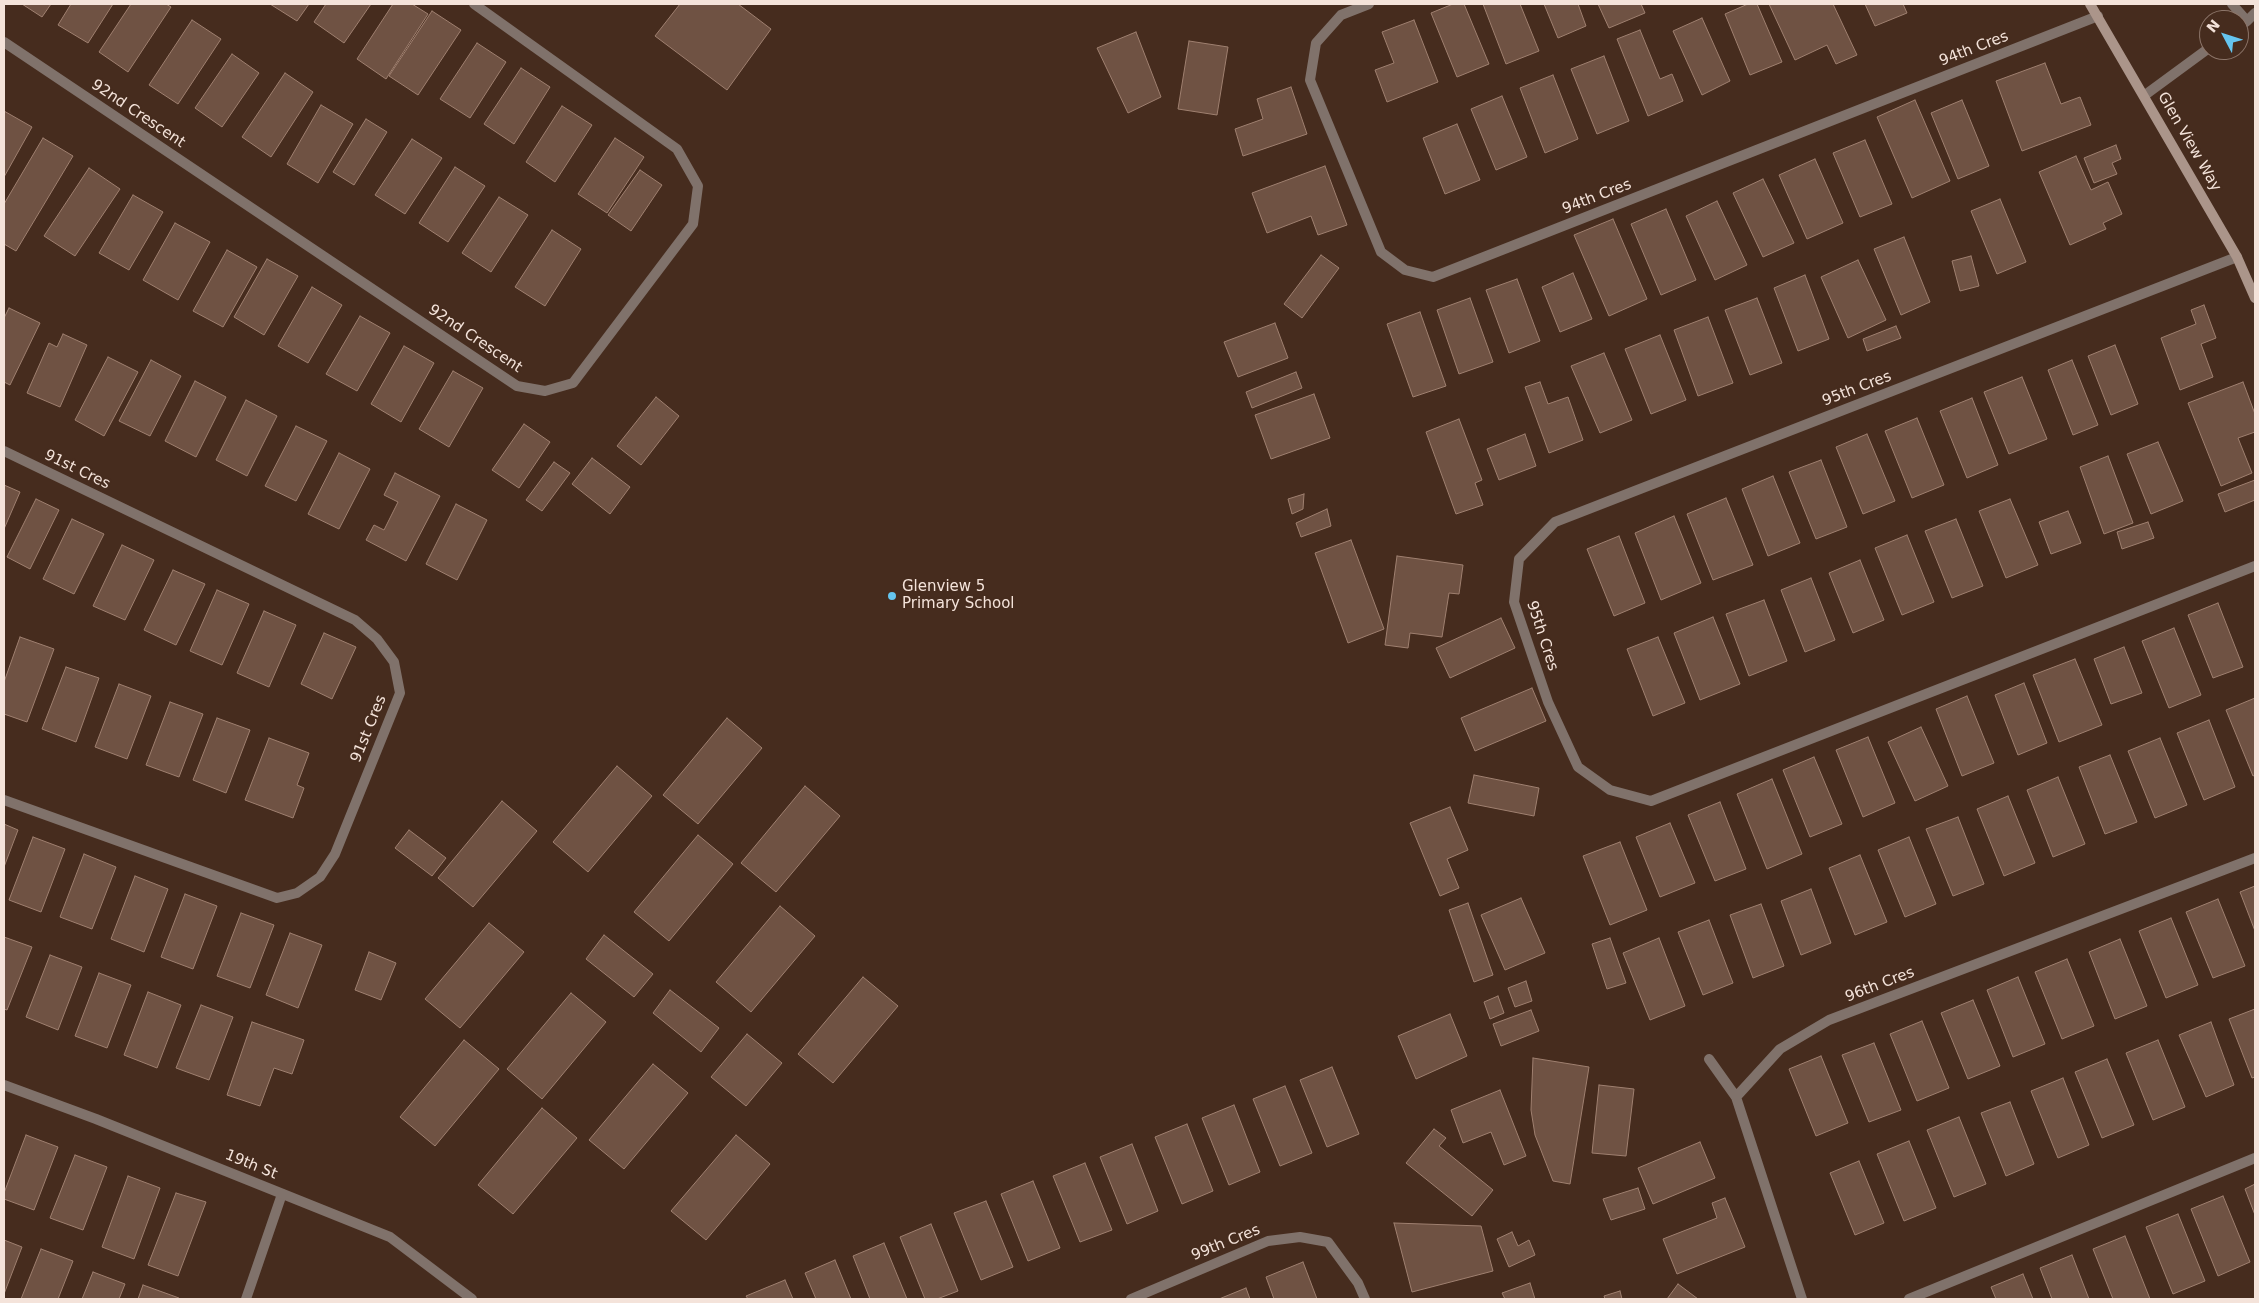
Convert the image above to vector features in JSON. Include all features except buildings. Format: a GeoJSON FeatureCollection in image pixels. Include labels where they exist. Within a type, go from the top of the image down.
{"type":"FeatureCollection","features":[{"type":"Feature","properties":{"kind":"street","name":"92nd Crescent"},"geometry":{"type":"LineString","coordinates":[[4,42],[518,386],[545,391],[573,383],[693,224],[698,186],[677,149],[474,4]]}},
{"type":"Feature","properties":{"kind":"street","name":"94th Cres"},"geometry":{"type":"LineString","coordinates":[[1369,4],[1341,15],[1316,43],[1310,80],[1381,252],[1405,270],[1433,277],[2098,16]]}},
{"type":"Feature","properties":{"kind":"street","name":"Glen View Way"},"geometry":{"type":"LineString","coordinates":[[2090,4],[2145,95],[2237,257],[2255,298]]}},
{"type":"Feature","properties":{"kind":"street"},"geometry":{"type":"LineString","coordinates":[[2145,95],[2199,55]]}},
{"type":"Feature","properties":{"kind":"street","name":"95th Cres"},"geometry":{"type":"LineString","coordinates":[[2237,257],[1555,522],[1519,559],[1514,602],[1548,702],[1578,767],[1610,790],[1651,801],[2255,566]]}},
{"type":"Feature","properties":{"kind":"street","name":"91st Cres"},"geometry":{"type":"LineString","coordinates":[[4,451],[356,620],[377,639],[394,662],[400,693],[334,854],[320,877],[297,893],[277,898],[4,800]]}},
{"type":"Feature","properties":{"kind":"street","name":"96th Cres"},"geometry":{"type":"LineString","coordinates":[[1736,1097],[1780,1049],[1829,1020],[2255,858]]}},
{"type":"Feature","properties":{"kind":"street"},"geometry":{"type":"LineString","coordinates":[[1709,1059],[1736,1097],[1802,1299]]}},
{"type":"Feature","properties":{"kind":"street","name":"19th St"},"geometry":{"type":"LineString","coordinates":[[4,1085],[96,1119],[390,1237],[472,1299]]}},
{"type":"Feature","properties":{"kind":"street"},"geometry":{"type":"LineString","coordinates":[[1909,1299],[2255,1158]]}},
{"type":"Feature","properties":{"kind":"street"},"geometry":{"type":"LineString","coordinates":[[246,1299],[282,1194]]}},
{"type":"Feature","properties":{"kind":"street","name":"99th Cres"},"geometry":{"type":"LineString","coordinates":[[1131,1299],[1268,1241],[1300,1237],[1328,1242],[1358,1283],[1366,1299]]}},
{"type":"Feature","properties":{"kind":"place","name":"Glenview 5 Primary School"},"geometry":{"type":"Point","coordinates":[892,596]}}]}
